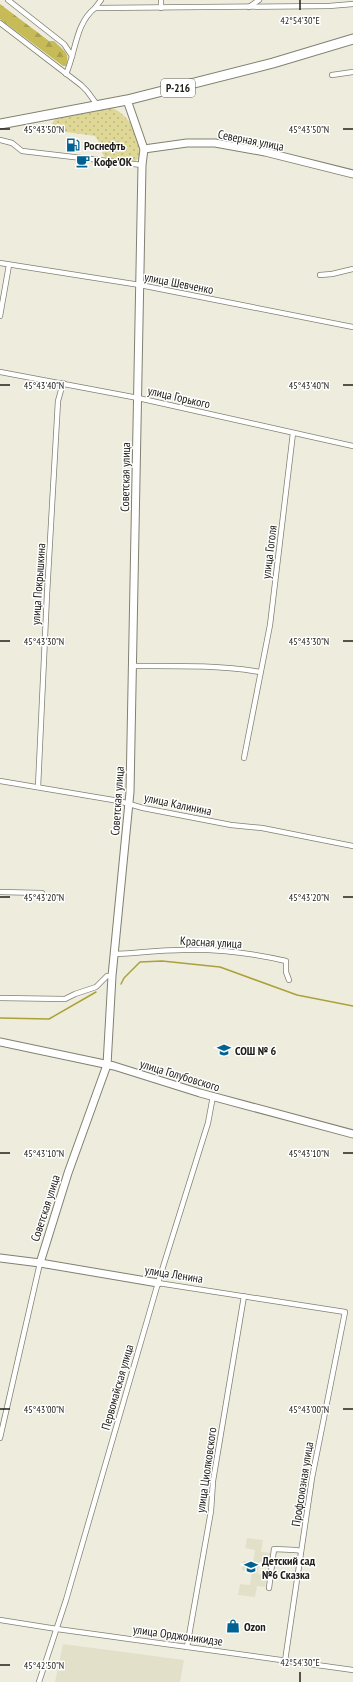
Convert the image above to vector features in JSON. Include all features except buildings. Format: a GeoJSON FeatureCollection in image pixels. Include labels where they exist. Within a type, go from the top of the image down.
{"type":"FeatureCollection","features":[{"type":"Feature","properties":{"kind":"highway","name":"Р-216"},"geometry":{"type":"LineString","coordinates":[[0,124],[127,100],[273,63],[353,39]]}},
{"type":"Feature","properties":{"kind":"street"},"geometry":{"type":"LineString","coordinates":[[8,0],[64,44],[72,56]]}},
{"type":"Feature","properties":{"kind":"street"},"geometry":{"type":"LineString","coordinates":[[66,74],[81,27],[89,13],[101,0]]}},
{"type":"Feature","properties":{"kind":"street"},"geometry":{"type":"LineString","coordinates":[[160,0],[161,8]]}},
{"type":"Feature","properties":{"kind":"street"},"geometry":{"type":"LineString","coordinates":[[248,7],[259,0]]}},
{"type":"Feature","properties":{"kind":"street"},"geometry":{"type":"LineString","coordinates":[[95,8],[329,6],[353,4]]}},
{"type":"Feature","properties":{"kind":"street"},"geometry":{"type":"LineString","coordinates":[[0,22],[87,91],[98,106]]}},
{"type":"Feature","properties":{"kind":"street"},"geometry":{"type":"LineString","coordinates":[[332,75],[353,72]]}},
{"type":"Feature","properties":{"kind":"street"},"geometry":{"type":"LineString","coordinates":[[127,100],[144,149]]}},
{"type":"Feature","properties":{"kind":"street"},"geometry":{"type":"LineString","coordinates":[[0,140],[12,142],[22,151],[142,165]]}},
{"type":"Feature","properties":{"kind":"street","name":"Северная улица"},"geometry":{"type":"LineString","coordinates":[[144,149],[187,143],[215,143],[265,152],[353,174]]}},
{"type":"Feature","properties":{"kind":"street","name":"Советская улица"},"geometry":{"type":"LineString","coordinates":[[0,1438],[40,1263],[68,1173],[107,1065],[112,976],[129,804],[142,165],[144,149]]}},
{"type":"Feature","properties":{"kind":"street","name":"улица Шевченко"},"geometry":{"type":"LineString","coordinates":[[0,263],[140,285],[353,327]]}},
{"type":"Feature","properties":{"kind":"street"},"geometry":{"type":"LineString","coordinates":[[0,316],[9,265]]}},
{"type":"Feature","properties":{"kind":"street"},"geometry":{"type":"LineString","coordinates":[[320,275],[353,269]]}},
{"type":"Feature","properties":{"kind":"street","name":"улица Горького"},"geometry":{"type":"LineString","coordinates":[[0,372],[138,398],[353,446]]}},
{"type":"Feature","properties":{"kind":"street","name":"улица Покрышкина"},"geometry":{"type":"LineString","coordinates":[[38,787],[58,401],[63,383]]}},
{"type":"Feature","properties":{"kind":"street","name":"улица Гоголя"},"geometry":{"type":"LineString","coordinates":[[244,758],[270,625],[293,433]]}},
{"type":"Feature","properties":{"kind":"street"},"geometry":{"type":"LineString","coordinates":[[132,666],[150,665],[242,669],[260,672]]}},
{"type":"Feature","properties":{"kind":"street","name":"улица Калинина"},"geometry":{"type":"LineString","coordinates":[[0,781],[119,801],[231,825],[262,828],[353,846]]}},
{"type":"Feature","properties":{"kind":"street"},"geometry":{"type":"LineString","coordinates":[[0,892],[42,893]]}},
{"type":"Feature","properties":{"kind":"street","name":"Красная улица"},"geometry":{"type":"LineString","coordinates":[[115,954],[182,950],[226,951],[266,956],[286,961],[286,972],[289,980]]}},
{"type":"Feature","properties":{"kind":"street"},"geometry":{"type":"LineString","coordinates":[[0,998],[65,999],[96,987],[107,976],[112,976]]}},
{"type":"Feature","properties":{"kind":"street","name":"улица Голубовского"},"geometry":{"type":"LineString","coordinates":[[0,1042],[107,1065],[213,1096],[353,1134]]}},
{"type":"Feature","properties":{"kind":"street","name":"Первомайская улица"},"geometry":{"type":"LineString","coordinates":[[39,1682],[57,1629],[158,1283],[208,1123],[213,1096]]}},
{"type":"Feature","properties":{"kind":"street","name":"улица Ленина"},"geometry":{"type":"LineString","coordinates":[[0,1258],[40,1263],[345,1312]]}},
{"type":"Feature","properties":{"kind":"street","name":"улица Циолковского"},"geometry":{"type":"LineString","coordinates":[[186,1647],[210,1511],[213,1481],[244,1296]]}},
{"type":"Feature","properties":{"kind":"street","name":"Профсоюзная улица"},"geometry":{"type":"LineString","coordinates":[[286,1661],[312,1478],[345,1312]]}},
{"type":"Feature","properties":{"kind":"street"},"geometry":{"type":"LineString","coordinates":[[268,1588],[274,1549],[301,1551]]}},
{"type":"Feature","properties":{"kind":"street","name":"улица Орджоникидзе"},"geometry":{"type":"LineString","coordinates":[[0,1620],[353,1670]]}},
{"type":"Feature","properties":{"kind":"shaded area"},"geometry":{"type":"Polygon","coordinates":[[[109,107],[122,114],[133,127],[139,142],[140,150],[139,158],[135,161],[106,159],[95,136],[59,131],[52,123],[56,118],[109,107]]]}},
{"type":"Feature","properties":{"kind":"shaded area","name":"СОШ № 6"},"geometry":{"type":"Polygon","coordinates":[[[222,1043],[230,1046],[227,1058],[218,1055],[222,1043]]]}},
{"type":"Feature","properties":{"kind":"shaded area","name":"Детский сад №6 Сказка"},"geometry":{"type":"Polygon","coordinates":[[[247,1538],[263,1540],[261,1552],[271,1553],[270,1563],[259,1562],[258,1574],[267,1576],[265,1587],[257,1586],[255,1597],[238,1595],[240,1584],[250,1585],[252,1572],[242,1570],[243,1561],[253,1562],[255,1550],[245,1548],[247,1538]]]}},
{"type":"Feature","properties":{"kind":"shaded area"},"geometry":{"type":"Polygon","coordinates":[[[63,1644],[184,1660],[180,1682],[55,1682],[63,1644]]]}},
{"type":"Feature","properties":{"kind":"green space"},"geometry":{"type":"Polygon","coordinates":[[[0,4],[49,41],[54,41],[67,55],[68,58],[66,66],[63,66],[0,19],[0,4]]]}},
{"type":"Feature","properties":{"kind":"waterway"},"geometry":{"type":"LineString","coordinates":[[121,984],[124,978],[140,962],[162,961],[220,967],[297,995],[353,1006]]}},
{"type":"Feature","properties":{"kind":"waterway"},"geometry":{"type":"LineString","coordinates":[[0,1018],[49,1019],[96,992]]}},
{"type":"Feature","properties":{"kind":"place","name":"Роснефть"},"geometry":{"type":"Point","coordinates":[73,145]}},
{"type":"Feature","properties":{"kind":"place","name":"Кофе'ОК"},"geometry":{"type":"Point","coordinates":[83,161]}},
{"type":"Feature","properties":{"kind":"place","name":"СОШ № 6"},"geometry":{"type":"Point","coordinates":[224,1050]}},
{"type":"Feature","properties":{"kind":"place","name":"Детский сад №6 Сказка"},"geometry":{"type":"Point","coordinates":[251,1567]}},
{"type":"Feature","properties":{"kind":"place","name":"Ozon"},"geometry":{"type":"Point","coordinates":[233,1626]}}]}
